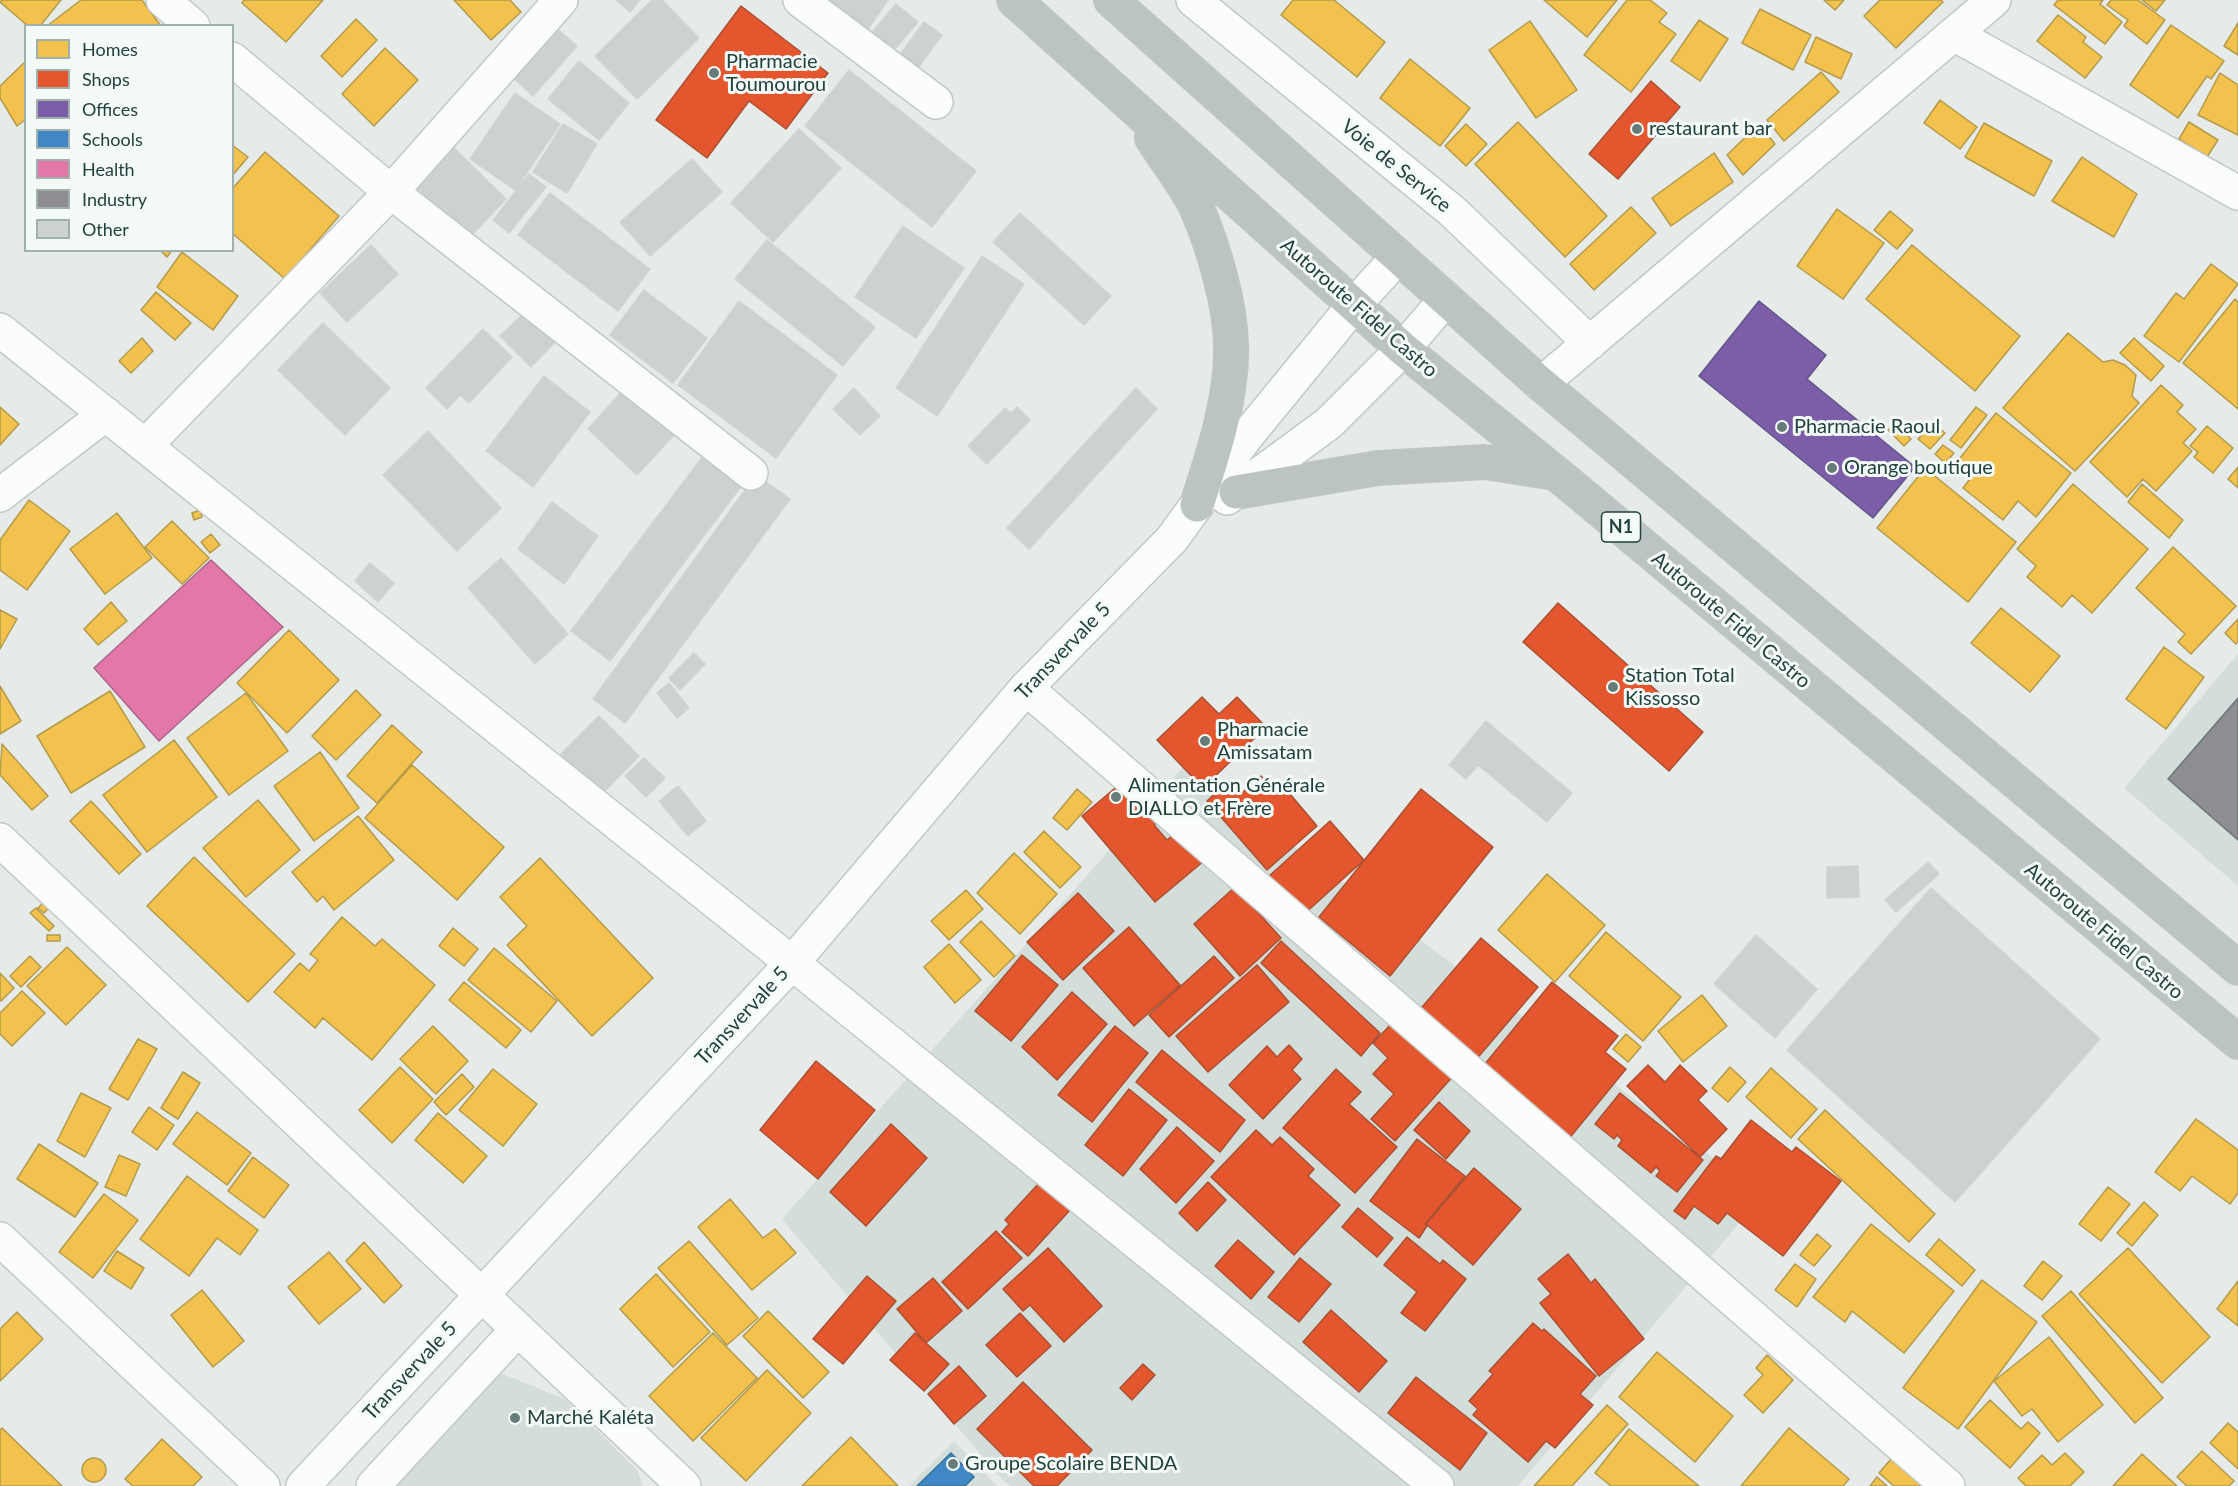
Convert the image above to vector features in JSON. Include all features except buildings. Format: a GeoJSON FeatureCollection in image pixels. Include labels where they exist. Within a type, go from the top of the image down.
{"type":"FeatureCollection","features":[{"type":"Feature","properties":{"kind":"highway","name":"Autoroute Fidel Castro"},"geometry":{"type":"LineString","coordinates":[[1014,0],[1403,350],[1556,473],[2238,1042]]}},
{"type":"Feature","properties":{"kind":"highway"},"geometry":{"type":"LineString","coordinates":[[1112,0],[1541,384],[2238,968]]}},
{"type":"Feature","properties":{"kind":"highway"},"geometry":{"type":"LineString","coordinates":[[1130,104],[1198,210],[1222,282],[1231,344],[1227,388],[1217,446],[1197,505]]}},
{"type":"Feature","properties":{"kind":"highway"},"geometry":{"type":"LineString","coordinates":[[1236,492],[1378,468],[1485,462],[1556,473]]}},
{"type":"Feature","properties":{"kind":"street"},"geometry":{"type":"LineString","coordinates":[[163,0],[191,24]]}},
{"type":"Feature","properties":{"kind":"street"},"geometry":{"type":"LineString","coordinates":[[146,446],[391,192],[561,0]]}},
{"type":"Feature","properties":{"kind":"street"},"geometry":{"type":"LineString","coordinates":[[800,0],[936,102]]}},
{"type":"Feature","properties":{"kind":"street","name":"Voie de Service"},"geometry":{"type":"LineString","coordinates":[[1193,0],[1452,211],[1590,343]]}},
{"type":"Feature","properties":{"kind":"street"},"geometry":{"type":"LineString","coordinates":[[1541,384],[1994,0]]}},
{"type":"Feature","properties":{"kind":"street"},"geometry":{"type":"LineString","coordinates":[[1954,34],[2238,193]]}},
{"type":"Feature","properties":{"kind":"street"},"geometry":{"type":"LineString","coordinates":[[234,61],[391,192],[751,473]]}},
{"type":"Feature","properties":{"kind":"street","name":"Transvervale 5"},"geometry":{"type":"LineString","coordinates":[[303,1486],[480,1294],[792,963],[1026,688],[1172,539],[1246,437],[1354,305],[1398,257]]}},
{"type":"Feature","properties":{"kind":"street","name":"Transvervale 5"},"geometry":{"type":"LineString","coordinates":[[1172,539],[1329,423],[1403,350],[1446,300]]}},
{"type":"Feature","properties":{"kind":"street"},"geometry":{"type":"LineString","coordinates":[[0,330],[792,963],[1437,1486]]}},
{"type":"Feature","properties":{"kind":"street"},"geometry":{"type":"LineString","coordinates":[[0,495],[106,414]]}},
{"type":"Feature","properties":{"kind":"street"},"geometry":{"type":"LineString","coordinates":[[1026,688],[1948,1486]]}},
{"type":"Feature","properties":{"kind":"street"},"geometry":{"type":"LineString","coordinates":[[0,840],[684,1486]]}},
{"type":"Feature","properties":{"kind":"street"},"geometry":{"type":"LineString","coordinates":[[0,1239],[263,1486]]}},
{"type":"Feature","properties":{"kind":"street"},"geometry":{"type":"LineString","coordinates":[[373,1486],[518,1329]]}},
{"type":"Feature","properties":{"kind":"shaded area"},"geometry":{"type":"Polygon","coordinates":[[[2238,654],[2238,886],[2124,788],[2238,654]]]}},
{"type":"Feature","properties":{"kind":"shaded area"},"geometry":{"type":"Polygon","coordinates":[[[1185,765],[1763,1195],[1518,1486],[1010,1486],[998,1475],[782,1219],[1185,765]]]}},
{"type":"Feature","properties":{"kind":"shaded area","name":"Marché Kaléta"},"geometry":{"type":"Polygon","coordinates":[[[495,1371],[565,1399],[637,1470],[643,1486],[389,1486],[495,1371]]]}},
{"type":"Feature","properties":{"kind":"shaded area","name":"Groupe Scolaire BENDA"},"geometry":{"type":"Polygon","coordinates":[[[954,1441],[997,1486],[909,1486],[954,1441]]]}},
{"type":"Feature","properties":{"kind":"place","name":"Pharmacie Toumourou"},"geometry":{"type":"Point","coordinates":[714,73]}},
{"type":"Feature","properties":{"kind":"place","name":"restaurant bar"},"geometry":{"type":"Point","coordinates":[1637,129]}},
{"type":"Feature","properties":{"kind":"place","name":"Pharmacie Raoul"},"geometry":{"type":"Point","coordinates":[1782,427]}},
{"type":"Feature","properties":{"kind":"place","name":"Orange boutique"},"geometry":{"type":"Point","coordinates":[1832,468]}},
{"type":"Feature","properties":{"kind":"place","name":"Station Total Kissosso"},"geometry":{"type":"Point","coordinates":[1613,687]}},
{"type":"Feature","properties":{"kind":"place","name":"Pharmacie Amissatam"},"geometry":{"type":"Point","coordinates":[1205,741]}},
{"type":"Feature","properties":{"kind":"place","name":"Alimentation Générale DIALLO et Frère"},"geometry":{"type":"Point","coordinates":[1116,797]}},
{"type":"Feature","properties":{"kind":"place","name":"Marché Kaléta"},"geometry":{"type":"Point","coordinates":[515,1418]}},
{"type":"Feature","properties":{"kind":"place","name":"Groupe Scolaire BENDA"},"geometry":{"type":"Point","coordinates":[953,1464]}}]}
